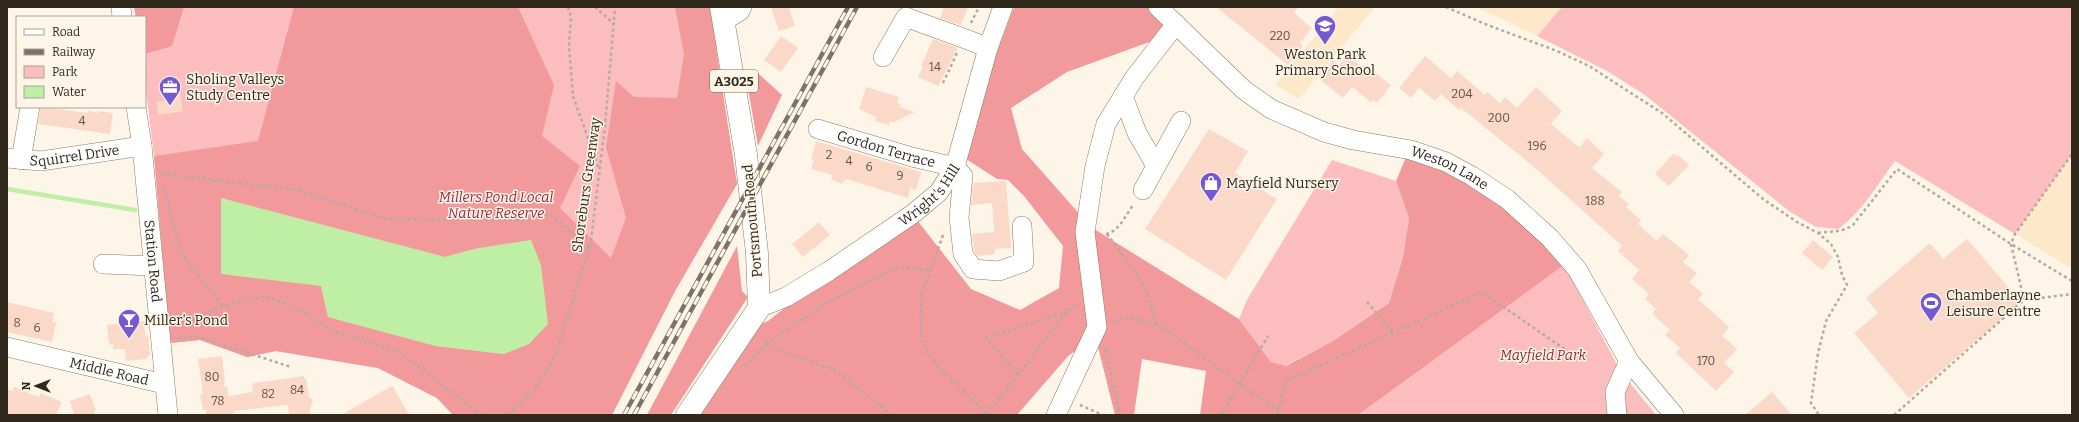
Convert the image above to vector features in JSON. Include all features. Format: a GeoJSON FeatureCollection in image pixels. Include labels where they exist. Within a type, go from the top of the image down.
{"type":"FeatureCollection","features":[{"type":"Feature","properties":{"kind":"main road","name":"Portsmouth Road"},"geometry":{"type":"LineString","coordinates":[[722,14],[746,155],[757,253],[759,308]]}},
{"type":"Feature","properties":{"kind":"main road"},"geometry":{"type":"LineString","coordinates":[[687,415],[759,308]]}},
{"type":"Feature","properties":{"kind":"street"},"geometry":{"type":"LineString","coordinates":[[722,14],[740,11],[742,7]]}},
{"type":"Feature","properties":{"kind":"street","name":"Wright's Hill"},"geometry":{"type":"LineString","coordinates":[[759,308],[786,297],[829,271],[914,213],[940,192],[955,167],[988,48],[1003,7]]}},
{"type":"Feature","properties":{"kind":"street","name":"Weston Lane"},"geometry":{"type":"LineString","coordinates":[[1158,7],[1244,90],[1271,109],[1324,132],[1429,156],[1456,166],[1495,190],[1550,238],[1577,269],[1630,361],[1674,415]]}},
{"type":"Feature","properties":{"kind":"street"},"geometry":{"type":"LineString","coordinates":[[883,57],[909,12],[936,29],[988,48]]}},
{"type":"Feature","properties":{"kind":"street"},"geometry":{"type":"LineString","coordinates":[[1057,413],[1099,331],[1092,291],[1085,232],[1096,166],[1106,124],[1135,77],[1176,24]]}},
{"type":"Feature","properties":{"kind":"street"},"geometry":{"type":"LineString","coordinates":[[1123,96],[1137,133],[1156,166]]}},
{"type":"Feature","properties":{"kind":"street"},"geometry":{"type":"LineString","coordinates":[[14,159],[30,108]]}},
{"type":"Feature","properties":{"kind":"street","name":"Station Road"},"geometry":{"type":"LineString","coordinates":[[136,108],[142,146],[152,171],[153,266],[168,415]]}},
{"type":"Feature","properties":{"kind":"street"},"geometry":{"type":"LineString","coordinates":[[1143,190],[1181,121]]}},
{"type":"Feature","properties":{"kind":"street","name":"Gordon Terrace"},"geometry":{"type":"LineString","coordinates":[[818,129],[912,157],[955,167]]}},
{"type":"Feature","properties":{"kind":"street","name":"Squirrel Drive"},"geometry":{"type":"LineString","coordinates":[[14,159],[41,161],[142,146]]}},
{"type":"Feature","properties":{"kind":"street"},"geometry":{"type":"LineString","coordinates":[[955,167],[963,176],[959,214],[963,254],[973,269],[1000,271],[1024,262],[1022,226]]}},
{"type":"Feature","properties":{"kind":"street"},"geometry":{"type":"LineString","coordinates":[[103,264],[153,266]]}},
{"type":"Feature","properties":{"kind":"street","name":"Middle Road"},"geometry":{"type":"LineString","coordinates":[[7,347],[164,384]]}},
{"type":"Feature","properties":{"kind":"street"},"geometry":{"type":"LineString","coordinates":[[1617,415],[1615,392],[1630,361]]}},
{"type":"Feature","properties":{"kind":"path"},"geometry":{"type":"LineString","coordinates":[[568,7],[571,16],[569,46],[573,96],[599,169]]}},
{"type":"Feature","properties":{"kind":"path"},"geometry":{"type":"LineString","coordinates":[[595,7],[614,24]]}},
{"type":"Feature","properties":{"kind":"path","name":"Shoreburs Greenway"},"geometry":{"type":"LineString","coordinates":[[507,415],[532,393],[553,361],[590,248],[615,7]]}},
{"type":"Feature","properties":{"kind":"path"},"geometry":{"type":"LineString","coordinates":[[1446,7],[1558,51],[1589,66],[1662,113],[1763,199],[1797,222],[1818,233],[1831,244],[1846,286],[1826,321],[1818,353],[1811,403],[1819,415]]}},
{"type":"Feature","properties":{"kind":"path"},"geometry":{"type":"LineString","coordinates":[[2024,300],[2011,244],[2015,234],[2072,154]]}},
{"type":"Feature","properties":{"kind":"path"},"geometry":{"type":"LineString","coordinates":[[1818,233],[1844,230],[1852,225],[1897,169],[2011,244],[2072,281]]}},
{"type":"Feature","properties":{"kind":"path"},"geometry":{"type":"LineString","coordinates":[[223,306],[182,255],[152,171],[298,190],[386,219],[527,220],[550,214],[590,248]]}},
{"type":"Feature","properties":{"kind":"path"},"geometry":{"type":"LineString","coordinates":[[1086,238],[1113,233],[1143,190]]}},
{"type":"Feature","properties":{"kind":"path"},"geometry":{"type":"LineString","coordinates":[[959,214],[945,228],[922,293],[920,328],[925,350],[941,369],[987,415],[1067,312],[1092,291]]}},
{"type":"Feature","properties":{"kind":"path"},"geometry":{"type":"LineString","coordinates":[[1107,234],[1144,286],[1158,325]]}},
{"type":"Feature","properties":{"kind":"path"},"geometry":{"type":"LineString","coordinates":[[738,372],[766,344],[826,303],[898,267],[930,270]]}},
{"type":"Feature","properties":{"kind":"path"},"geometry":{"type":"LineString","coordinates":[[1277,415],[1286,381],[1482,292],[1573,355]]}},
{"type":"Feature","properties":{"kind":"path"},"geometry":{"type":"LineString","coordinates":[[1894,415],[2024,300],[2072,294]]}},
{"type":"Feature","properties":{"kind":"path"},"geometry":{"type":"LineString","coordinates":[[160,338],[169,328],[223,306],[266,296],[304,312],[332,331],[399,352],[482,415]]}},
{"type":"Feature","properties":{"kind":"path"},"geometry":{"type":"LineString","coordinates":[[1367,302],[1393,332]]}},
{"type":"Feature","properties":{"kind":"path"},"geometry":{"type":"LineString","coordinates":[[1018,375],[986,338],[1067,312]]}},
{"type":"Feature","properties":{"kind":"path"},"geometry":{"type":"LineString","coordinates":[[1120,415],[1099,331],[1114,321],[1129,317],[1163,327],[1239,384],[1279,410]]}},
{"type":"Feature","properties":{"kind":"path"},"geometry":{"type":"LineString","coordinates":[[1221,415],[1268,336]]}},
{"type":"Feature","properties":{"kind":"path"},"geometry":{"type":"LineString","coordinates":[[160,338],[199,337],[291,367]]}},
{"type":"Feature","properties":{"kind":"path"},"geometry":{"type":"LineString","coordinates":[[766,344],[836,371],[892,415]]}},
{"type":"Feature","properties":{"kind":"path"},"geometry":{"type":"LineString","coordinates":[[1057,413],[1081,405],[1103,415]]}},
{"type":"Feature","properties":{"kind":"shaded area","name":"Weston Park Primary School"},"geometry":{"type":"Polygon","coordinates":[[[1339,7],[1375,7],[1299,99],[1275,85],[1339,7]]]}},
{"type":"Feature","properties":{"kind":"shaded area"},"geometry":{"type":"Polygon","coordinates":[[[1476,7],[1562,7],[1537,36],[1476,7]]]}},
{"type":"Feature","properties":{"kind":"shaded area"},"geometry":{"type":"Polygon","coordinates":[[[2072,154],[2072,269],[2015,234],[2072,154]]]}},
{"type":"Feature","properties":{"kind":"green space","name":"Millers Pond Local Nature Reserve"},"geometry":{"type":"Polygon","coordinates":[[[134,7],[705,7],[737,184],[675,291],[612,415],[453,415],[437,398],[378,368],[276,351],[247,357],[200,340],[170,343],[154,156],[146,90],[146,16],[136,16],[134,7]]]}},
{"type":"Feature","properties":{"kind":"green space"},"geometry":{"type":"Polygon","coordinates":[[[134,7],[184,7],[172,46],[146,54],[146,16],[136,16],[134,7]]]}},
{"type":"Feature","properties":{"kind":"green space","name":"Millers Pond Local Nature Reserve"},"geometry":{"type":"Polygon","coordinates":[[[294,7],[518,7],[554,85],[542,136],[580,166],[560,208],[611,258],[626,218],[606,147],[616,81],[634,97],[677,98],[684,54],[675,7],[734,7],[716,48],[737,184],[675,291],[612,415],[453,415],[437,398],[378,368],[276,351],[247,357],[200,340],[170,343],[154,156],[258,141],[294,7]],[[221,198],[321,286],[328,317],[436,346],[504,354],[531,240],[474,249],[445,257],[221,198]]]}},
{"type":"Feature","properties":{"kind":"green space"},"geometry":{"type":"Polygon","coordinates":[[[1014,7],[1148,7],[1165,26],[1152,41],[1067,72],[1011,108],[1022,149],[1091,227],[1239,319],[1271,362],[1286,366],[1333,341],[1389,303],[1403,257],[1409,218],[1396,181],[1407,155],[1471,183],[1506,206],[1564,265],[1358,415],[1200,415],[1206,371],[1142,359],[1134,415],[1115,415],[1096,339],[1069,355],[1017,415],[698,415],[756,326],[768,321],[804,293],[917,220],[971,289],[1020,310],[1059,288],[1063,246],[1024,196],[1008,180],[997,179],[963,157],[992,65],[1014,7]]]}},
{"type":"Feature","properties":{"kind":"green space"},"geometry":{"type":"Polygon","coordinates":[[[1562,7],[2072,7],[2072,154],[2015,234],[1895,161],[1862,206],[1847,222],[1838,229],[1816,227],[1789,211],[1645,95],[1607,71],[1537,36],[1562,7]]]}},
{"type":"Feature","properties":{"kind":"green space"},"geometry":{"type":"Polygon","coordinates":[[[745,71],[759,74],[782,95],[758,146],[745,71]]]}},
{"type":"Feature","properties":{"kind":"green space"},"geometry":{"type":"Polygon","coordinates":[[[1332,160],[1396,181],[1409,218],[1403,257],[1389,303],[1333,341],[1285,366],[1271,362],[1239,319],[1247,300],[1332,160]]]}},
{"type":"Feature","properties":{"kind":"green space"},"geometry":{"type":"Polygon","coordinates":[[[737,246],[742,291],[748,297],[671,415],[647,415],[737,246]]]}},
{"type":"Feature","properties":{"kind":"green space","name":"Mayfield Park"},"geometry":{"type":"Polygon","coordinates":[[[1564,265],[1621,372],[1656,415],[1358,415],[1564,265]]]}},
{"type":"Feature","properties":{"kind":"water","name":"Miller's Pond"},"geometry":{"type":"Polygon","coordinates":[[[221,198],[445,257],[474,249],[531,240],[541,265],[548,324],[529,344],[504,354],[436,346],[328,317],[321,286],[221,274],[221,198]]]}},
{"type":"Feature","properties":{"kind":"building"},"geometry":{"type":"Polygon","coordinates":[[[771,7],[789,7],[795,26],[779,31],[771,7]]]}},
{"type":"Feature","properties":{"kind":"building"},"geometry":{"type":"Polygon","coordinates":[[[944,7],[968,7],[961,25],[940,18],[944,7]]]}},
{"type":"Feature","properties":{"kind":"building"},"geometry":{"type":"Polygon","coordinates":[[[1216,7],[1299,7],[1294,13],[1312,28],[1300,43],[1303,46],[1288,65],[1216,7]]]}},
{"type":"Feature","properties":{"kind":"building"},"geometry":{"type":"Polygon","coordinates":[[[781,36],[798,48],[781,72],[764,60],[781,36]]]}},
{"type":"Feature","properties":{"kind":"building"},"geometry":{"type":"Polygon","coordinates":[[[933,39],[958,48],[938,86],[918,77],[923,67],[921,66],[933,39]]]}},
{"type":"Feature","properties":{"kind":"building"},"geometry":{"type":"Polygon","coordinates":[[[1347,55],[1368,71],[1370,69],[1391,85],[1377,103],[1373,100],[1371,102],[1352,87],[1343,98],[1318,78],[1333,60],[1339,65],[1347,55]]]}},
{"type":"Feature","properties":{"kind":"building"},"geometry":{"type":"Polygon","coordinates":[[[1425,56],[1451,78],[1457,71],[1485,95],[1487,92],[1500,103],[1505,97],[1517,108],[1536,87],[1562,111],[1551,124],[1576,145],[1580,147],[1587,138],[1604,154],[1592,168],[1622,192],[1619,196],[1629,204],[1626,207],[1641,220],[1638,224],[1657,241],[1663,234],[1689,255],[1683,262],[1697,273],[1689,282],[1703,294],[1698,299],[1729,327],[1722,336],[1737,349],[1724,363],[1734,372],[1716,391],[1676,353],[1680,348],[1665,335],[1670,330],[1652,314],[1656,309],[1645,299],[1649,294],[1632,279],[1639,270],[1618,251],[1622,246],[1534,167],[1461,108],[1459,110],[1441,94],[1435,101],[1419,88],[1411,98],[1399,88],[1425,56]]]}},
{"type":"Feature","properties":{"kind":"building"},"geometry":{"type":"Polygon","coordinates":[[[866,87],[899,97],[897,103],[901,104],[900,107],[915,112],[894,122],[890,121],[889,125],[875,121],[876,117],[859,109],[866,87]]]}},
{"type":"Feature","properties":{"kind":"building","name":"Sholing Valleys Study Centre"},"geometry":{"type":"Polygon","coordinates":[[[180,92],[183,111],[158,115],[157,102],[165,101],[164,95],[180,92]]]}},
{"type":"Feature","properties":{"kind":"building"},"geometry":{"type":"Polygon","coordinates":[[[41,108],[88,113],[88,111],[98,113],[99,111],[113,113],[110,134],[38,124],[41,108]]]}},
{"type":"Feature","properties":{"kind":"building"},"geometry":{"type":"Polygon","coordinates":[[[1209,129],[1248,151],[1235,173],[1277,199],[1226,280],[1145,229],[1209,129]]]}},
{"type":"Feature","properties":{"kind":"building"},"geometry":{"type":"Polygon","coordinates":[[[816,141],[921,172],[916,190],[910,188],[908,198],[846,179],[842,184],[831,179],[832,175],[811,169],[814,160],[811,159],[816,141]]]}},
{"type":"Feature","properties":{"kind":"building"},"geometry":{"type":"Polygon","coordinates":[[[1673,154],[1679,156],[1689,165],[1669,186],[1655,174],[1673,154]]]}},
{"type":"Feature","properties":{"kind":"building"},"geometry":{"type":"Polygon","coordinates":[[[1006,181],[1011,248],[995,249],[995,254],[977,256],[974,250],[972,234],[994,232],[992,203],[971,205],[973,183],[1006,181]]]}},
{"type":"Feature","properties":{"kind":"building"},"geometry":{"type":"Polygon","coordinates":[[[819,222],[830,235],[803,257],[792,244],[819,222]]]}},
{"type":"Feature","properties":{"kind":"building","name":"Chamberlayne Leisure Centre"},"geometry":{"type":"Polygon","coordinates":[[[1967,239],[2021,302],[1909,398],[1854,333],[1878,313],[1866,298],[1930,243],[1943,259],[1967,239]]]}},
{"type":"Feature","properties":{"kind":"building"},"geometry":{"type":"Polygon","coordinates":[[[1813,240],[1833,257],[1822,270],[1802,253],[1813,240]]]}},
{"type":"Feature","properties":{"kind":"building"},"geometry":{"type":"Polygon","coordinates":[[[7,302],[54,313],[52,322],[56,322],[52,342],[7,332],[7,302]]]}},
{"type":"Feature","properties":{"kind":"building","name":"Miller's Pond"},"geometry":{"type":"Polygon","coordinates":[[[144,321],[145,336],[148,335],[150,354],[146,359],[126,361],[125,349],[113,349],[113,344],[109,345],[107,325],[144,321]]]}},
{"type":"Feature","properties":{"kind":"building"},"geometry":{"type":"Polygon","coordinates":[[[222,356],[225,381],[223,387],[227,387],[228,396],[253,392],[252,385],[254,383],[304,376],[304,378],[306,378],[309,397],[313,399],[309,415],[289,415],[288,405],[234,411],[234,415],[206,415],[206,409],[203,410],[200,394],[203,394],[198,359],[222,356]]]}},
{"type":"Feature","properties":{"kind":"building"},"geometry":{"type":"Polygon","coordinates":[[[393,386],[409,415],[341,415],[388,388],[393,386]]]}},
{"type":"Feature","properties":{"kind":"building"},"geometry":{"type":"Polygon","coordinates":[[[14,387],[39,397],[41,393],[62,402],[56,415],[7,415],[7,389],[13,391],[14,387]]]}},
{"type":"Feature","properties":{"kind":"building"},"geometry":{"type":"Polygon","coordinates":[[[1772,392],[1792,415],[1745,415],[1772,392]]]}},
{"type":"Feature","properties":{"kind":"building"},"geometry":{"type":"Polygon","coordinates":[[[90,394],[96,411],[94,411],[95,415],[74,415],[70,401],[90,394]]]}},
{"type":"Feature","properties":{"kind":"waterway"},"geometry":{"type":"LineString","coordinates":[[7,189],[135,210]]}},
{"type":"Feature","properties":{"kind":"railway"},"geometry":{"type":"LineString","coordinates":[[624,415],[848,7]]}},
{"type":"Feature","properties":{"kind":"railway"},"geometry":{"type":"LineString","coordinates":[[634,415],[857,7]]}},
{"type":"Feature","properties":{"kind":"place","name":"Weston Park Primary School"},"geometry":{"type":"Point","coordinates":[1325,46]}},
{"type":"Feature","properties":{"kind":"place","name":"Sholing Valleys Study Centre"},"geometry":{"type":"Point","coordinates":[170,106]}},
{"type":"Feature","properties":{"kind":"place","name":"Mayfield Nursery"},"geometry":{"type":"Point","coordinates":[1211,202]}},
{"type":"Feature","properties":{"kind":"place","name":"Chamberlayne Leisure Centre"},"geometry":{"type":"Point","coordinates":[1931,322]}},
{"type":"Feature","properties":{"kind":"place","name":"Miller's Pond"},"geometry":{"type":"Point","coordinates":[129,340]}}]}
